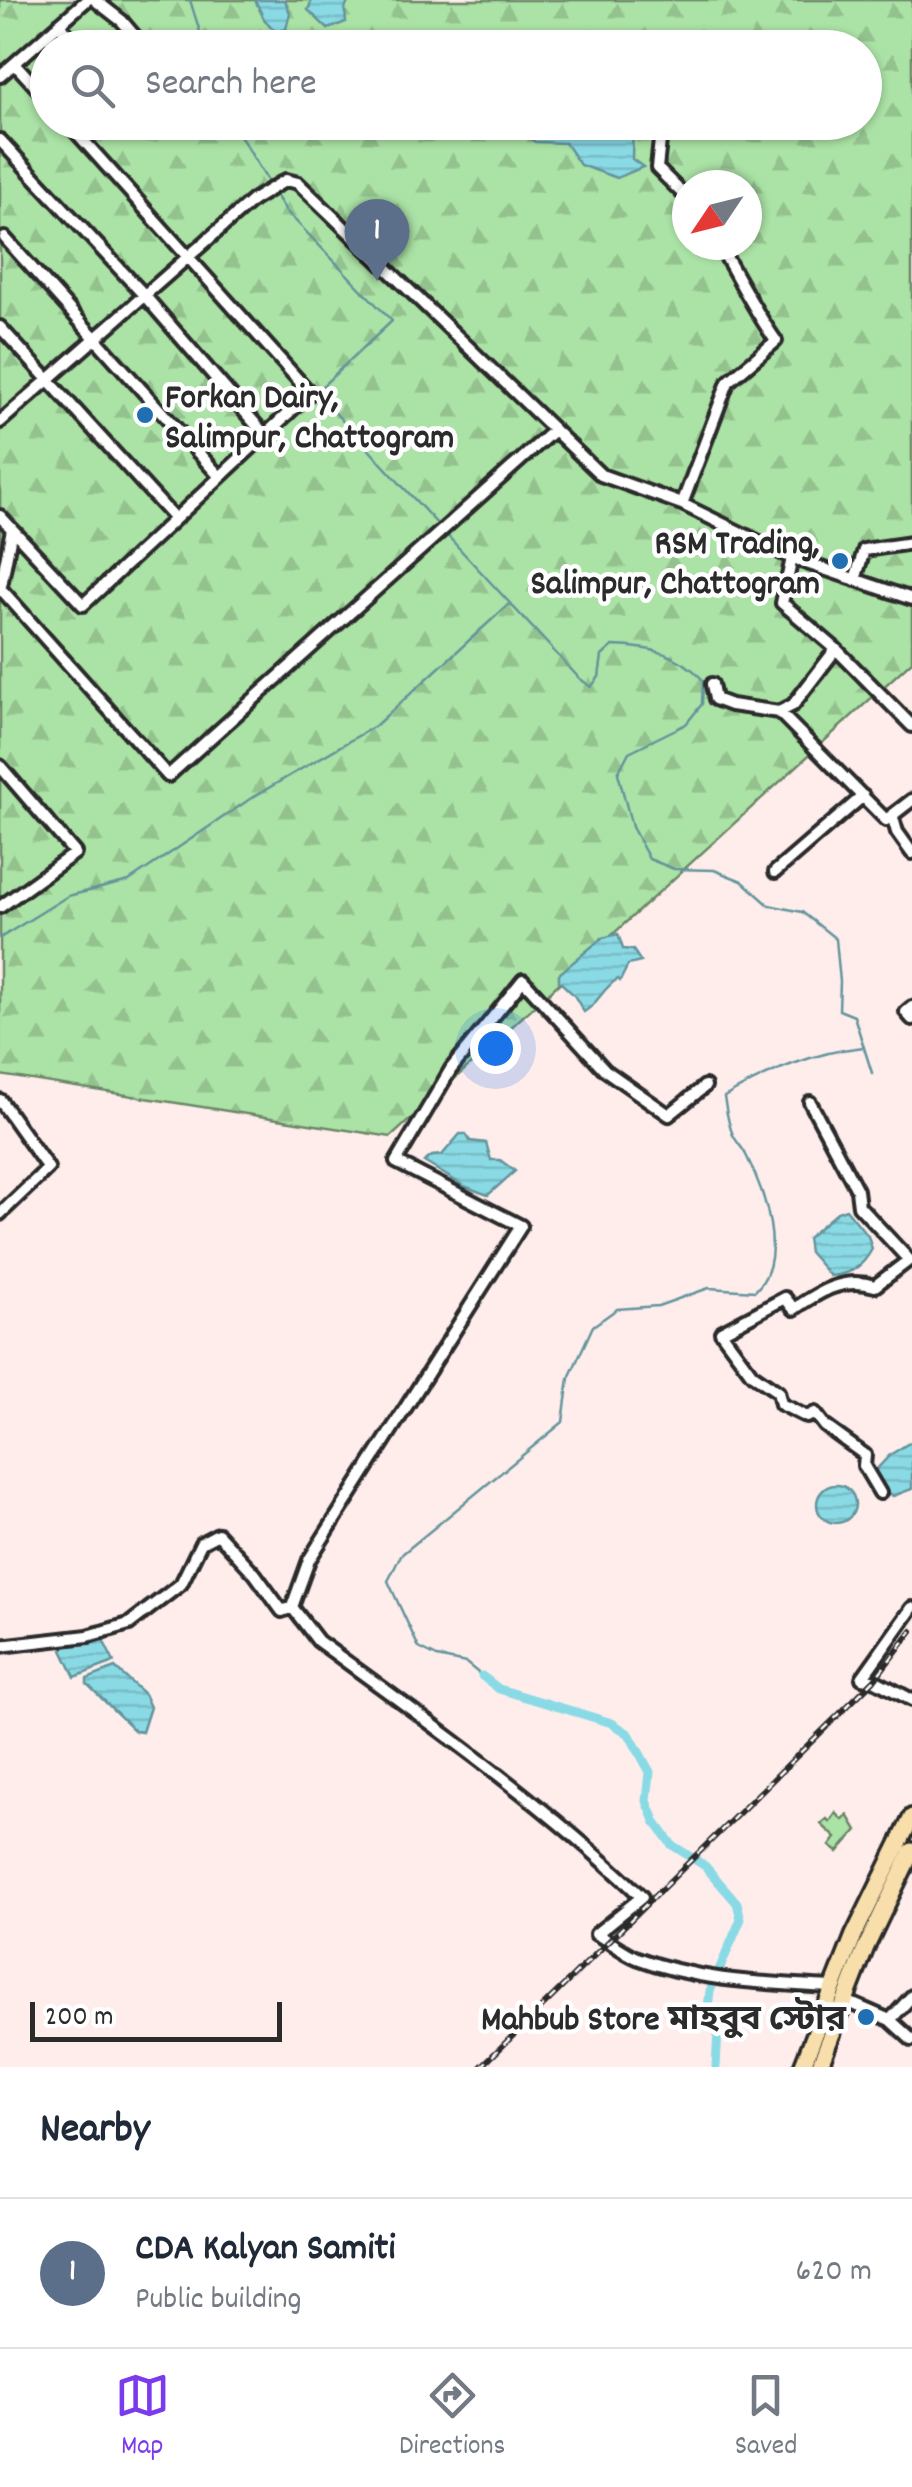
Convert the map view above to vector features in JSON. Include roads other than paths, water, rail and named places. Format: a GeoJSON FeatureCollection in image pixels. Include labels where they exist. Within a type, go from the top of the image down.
{"type":"FeatureCollection","features":[{"type":"Feature","properties":{"kind":"highway"},"geometry":{"type":"LineString","coordinates":[[802,2067],[879,1880],[912,1817]]}},
{"type":"Feature","properties":{"kind":"highway"},"geometry":{"type":"LineString","coordinates":[[819,2067],[844,2000],[912,1851]]}},
{"type":"Feature","properties":{"kind":"street"},"geometry":{"type":"LineString","coordinates":[[53,30],[87,0]]}},
{"type":"Feature","properties":{"kind":"street"},"geometry":{"type":"LineString","coordinates":[[95,0],[130,30]]}},
{"type":"Feature","properties":{"kind":"street"},"geometry":{"type":"LineString","coordinates":[[60,24],[65,30]]}},
{"type":"Feature","properties":{"kind":"street"},"geometry":{"type":"LineString","coordinates":[[0,76],[30,51]]}},
{"type":"Feature","properties":{"kind":"street"},"geometry":{"type":"LineString","coordinates":[[15,64],[30,80]]}},
{"type":"Feature","properties":{"kind":"street"},"geometry":{"type":"LineString","coordinates":[[0,140],[144,295],[265,435]]}},
{"type":"Feature","properties":{"kind":"street"},"geometry":{"type":"LineString","coordinates":[[0,516],[83,605],[310,393],[83,140]]}},
{"type":"Feature","properties":{"kind":"street"},"geometry":{"type":"LineString","coordinates":[[660,140],[657,168],[672,183]]}},
{"type":"Feature","properties":{"kind":"street"},"geometry":{"type":"LineString","coordinates":[[0,422],[253,200],[286,180],[298,183],[601,475],[682,504],[792,558],[912,599]]}},
{"type":"Feature","properties":{"kind":"street"},"geometry":{"type":"LineString","coordinates":[[2,238],[220,477]]}},
{"type":"Feature","properties":{"kind":"street"},"geometry":{"type":"LineString","coordinates":[[682,504],[728,382],[776,340],[750,305],[728,260]]}},
{"type":"Feature","properties":{"kind":"street"},"geometry":{"type":"LineString","coordinates":[[0,327],[176,518]]}},
{"type":"Feature","properties":{"kind":"street"},"geometry":{"type":"LineString","coordinates":[[12,530],[1,590],[168,776],[554,430]]}},
{"type":"Feature","properties":{"kind":"street"},"geometry":{"type":"LineString","coordinates":[[856,580],[864,550],[912,543]]}},
{"type":"Feature","properties":{"kind":"street"},"geometry":{"type":"LineString","coordinates":[[792,558],[782,604],[836,650],[912,726]]}},
{"type":"Feature","properties":{"kind":"street"},"geometry":{"type":"LineString","coordinates":[[712,684],[715,699],[779,712],[792,705],[836,650]]}},
{"type":"Feature","properties":{"kind":"street"},"geometry":{"type":"LineString","coordinates":[[779,712],[886,820],[912,800]]}},
{"type":"Feature","properties":{"kind":"street"},"geometry":{"type":"LineString","coordinates":[[0,766],[75,853],[0,907]]}},
{"type":"Feature","properties":{"kind":"street"},"geometry":{"type":"LineString","coordinates":[[775,872],[863,796]]}},
{"type":"Feature","properties":{"kind":"street"},"geometry":{"type":"LineString","coordinates":[[892,815],[897,832],[912,854]]}},
{"type":"Feature","properties":{"kind":"street"},"geometry":{"type":"LineString","coordinates":[[0,1646],[88,1636],[129,1624],[181,1584],[201,1542],[218,1534],[282,1611],[292,1607],[310,1560],[521,1226],[396,1162],[451,1070],[523,980],[604,1070],[668,1114],[705,1086]]}},
{"type":"Feature","properties":{"kind":"street"},"geometry":{"type":"LineString","coordinates":[[912,1007],[906,1012],[912,1019]]}},
{"type":"Feature","properties":{"kind":"street"},"geometry":{"type":"LineString","coordinates":[[0,1100],[48,1168],[4,1211],[0,1197]]}},
{"type":"Feature","properties":{"kind":"street"},"geometry":{"type":"LineString","coordinates":[[810,1102],[857,1190],[860,1206],[909,1260],[875,1286],[863,1282],[829,1286],[794,1309],[785,1298],[722,1332],[752,1374],[778,1392],[782,1404],[807,1417],[815,1413],[825,1426],[865,1455],[864,1466],[880,1493]]}},
{"type":"Feature","properties":{"kind":"street"},"geometry":{"type":"LineString","coordinates":[[292,1607],[318,1641],[530,1797],[642,1897],[596,1934],[634,1956],[689,1974],[832,1988]]}},
{"type":"Feature","properties":{"kind":"street"},"geometry":{"type":"LineString","coordinates":[[912,1608],[862,1678],[874,1680],[912,1700]]}},
{"type":"Feature","properties":{"kind":"street"},"geometry":{"type":"LineString","coordinates":[[890,2020],[912,1996]]}},
{"type":"Feature","properties":{"kind":"street"},"geometry":{"type":"LineString","coordinates":[[844,2000],[890,2020],[912,2040]]}},
{"type":"Feature","properties":{"kind":"water"},"geometry":{"type":"Polygon","coordinates":[[[255,0],[285,0],[290,13],[286,29],[274,30],[255,0]]]}},
{"type":"Feature","properties":{"kind":"water"},"geometry":{"type":"Polygon","coordinates":[[[312,0],[349,0],[346,22],[328,29],[308,10],[312,0]]]}},
{"type":"Feature","properties":{"kind":"water"},"geometry":{"type":"Polygon","coordinates":[[[532,140],[633,140],[632,159],[643,167],[617,178],[580,165],[565,143],[532,140]]]}},
{"type":"Feature","properties":{"kind":"water"},"geometry":{"type":"Polygon","coordinates":[[[618,934],[623,949],[633,950],[641,962],[628,965],[620,981],[613,983],[584,1012],[559,981],[559,974],[602,938],[618,934]]]}},
{"type":"Feature","properties":{"kind":"water"},"geometry":{"type":"Polygon","coordinates":[[[460,1134],[466,1134],[470,1141],[486,1143],[491,1160],[500,1160],[515,1171],[488,1195],[424,1162],[442,1155],[460,1134]]]}},
{"type":"Feature","properties":{"kind":"water"},"geometry":{"type":"Polygon","coordinates":[[[846,1209],[868,1236],[872,1249],[855,1269],[830,1276],[809,1252],[807,1238],[846,1209]]]}},
{"type":"Feature","properties":{"kind":"water"},"geometry":{"type":"Polygon","coordinates":[[[912,1441],[912,1489],[893,1496],[881,1488],[874,1472],[890,1455],[912,1441]]]}},
{"type":"Feature","properties":{"kind":"water"},"geometry":{"type":"Polygon","coordinates":[[[836,1485],[849,1491],[855,1504],[849,1517],[836,1523],[823,1517],[817,1504],[823,1491],[836,1485]]]}},
{"type":"Feature","properties":{"kind":"water"},"geometry":{"type":"Polygon","coordinates":[[[102,1638],[114,1662],[75,1677],[62,1650],[102,1638]]]}},
{"type":"Feature","properties":{"kind":"water"},"geometry":{"type":"Polygon","coordinates":[[[115,1668],[144,1694],[150,1707],[142,1732],[135,1731],[87,1684],[87,1679],[115,1668]]]}},
{"type":"Feature","properties":{"kind":"waterway"},"geometry":{"type":"LineString","coordinates":[[190,0],[199,30]]}},
{"type":"Feature","properties":{"kind":"waterway"},"geometry":{"type":"LineString","coordinates":[[243,140],[270,185]]}},
{"type":"Feature","properties":{"kind":"waterway"},"geometry":{"type":"LineString","coordinates":[[274,192],[286,211],[392,321],[316,392],[439,526]]}},
{"type":"Feature","properties":{"kind":"waterway"},"geometry":{"type":"LineString","coordinates":[[444,532],[591,687],[599,677],[602,656],[613,646],[673,657],[703,680],[702,704],[686,724],[629,752],[618,773],[632,827],[649,859],[674,869],[714,870],[742,881],[769,905],[802,912],[836,939],[839,1010],[854,1016],[872,1073]]}},
{"type":"Feature","properties":{"kind":"waterway"},"geometry":{"type":"LineString","coordinates":[[0,938],[68,896],[129,881],[253,797],[375,726],[508,605]]}},
{"type":"Feature","properties":{"kind":"waterway"},"geometry":{"type":"LineString","coordinates":[[482,1676],[466,1663],[437,1657],[419,1648],[388,1581],[401,1555],[563,1422],[569,1378],[593,1326],[617,1309],[658,1306],[709,1288],[755,1291],[770,1261],[770,1224],[753,1170],[731,1131],[724,1097],[791,1065],[827,1053],[864,1047]]}},
{"type":"Feature","properties":{"kind":"waterway"},"geometry":{"type":"LineString","coordinates":[[482,1676],[499,1689],[612,1723],[629,1734],[650,1772],[647,1801],[656,1823],[672,1845],[705,1866],[737,1903],[741,1919],[710,1991],[708,2008],[718,2030],[716,2067]]}},
{"type":"Feature","properties":{"kind":"railway"},"geometry":{"type":"LineString","coordinates":[[481,2067],[874,1680],[912,1631]]}},
{"type":"Feature","properties":{"kind":"place","name":"CDA Kalyan Samiti"},"geometry":{"type":"Point","coordinates":[377,281]}},
{"type":"Feature","properties":{"kind":"place","name":"Forkan Dairy, Salimpur, Chattogram"},"geometry":{"type":"Point","coordinates":[145,415]}},
{"type":"Feature","properties":{"kind":"place","name":"RSM Trading, Salimpur, Chattogram"},"geometry":{"type":"Point","coordinates":[840,561]}},
{"type":"Feature","properties":{"kind":"place","name":"Mahbub Store মাহবুব স্টোর"},"geometry":{"type":"Point","coordinates":[866,2017]}}]}
